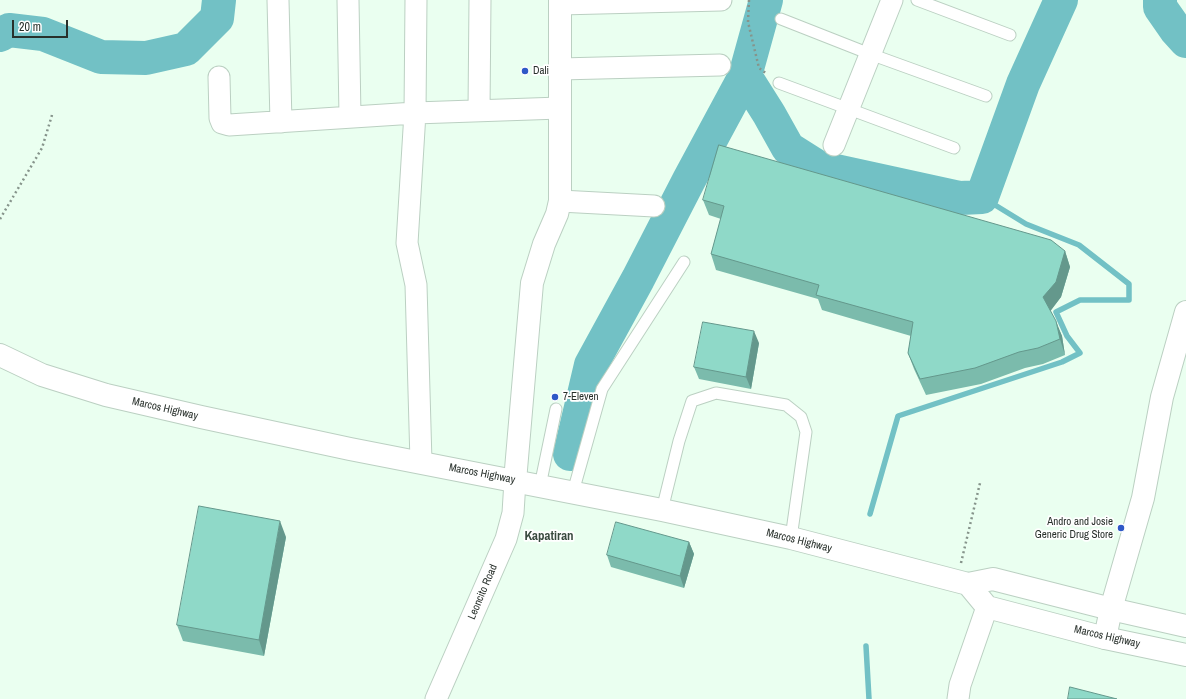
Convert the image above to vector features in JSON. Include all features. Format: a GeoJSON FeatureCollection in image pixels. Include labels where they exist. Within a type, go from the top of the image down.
{"type":"FeatureCollection","features":[{"type":"Feature","properties":{"kind":"main road"},"geometry":{"type":"LineString","coordinates":[[515,481],[532,283],[544,244],[557,214],[560,201],[560,2]]}},
{"type":"Feature","properties":{"kind":"main road"},"geometry":{"type":"LineString","coordinates":[[1105,638],[1111,609],[1143,498],[1162,397],[1186,312]]}},
{"type":"Feature","properties":{"kind":"main road","name":"Marcos Highway"},"geometry":{"type":"LineString","coordinates":[[0,355],[42,375],[106,395],[327,444],[574,492],[791,538],[962,582],[993,579],[1111,609],[1186,626]]}},
{"type":"Feature","properties":{"kind":"main road"},"geometry":{"type":"LineString","coordinates":[[962,582],[986,607]]}},
{"type":"Feature","properties":{"kind":"main road","name":"Marcos Highway"},"geometry":{"type":"LineString","coordinates":[[986,607],[1105,638],[1186,655]]}},
{"type":"Feature","properties":{"kind":"street"},"geometry":{"type":"LineString","coordinates":[[278,0],[281,122]]}},
{"type":"Feature","properties":{"kind":"street"},"geometry":{"type":"LineString","coordinates":[[348,0],[350,116]]}},
{"type":"Feature","properties":{"kind":"street"},"geometry":{"type":"LineString","coordinates":[[416,0],[415,113],[407,243],[416,285],[421,462]]}},
{"type":"Feature","properties":{"kind":"street"},"geometry":{"type":"LineString","coordinates":[[479,110],[480,0]]}},
{"type":"Feature","properties":{"kind":"street"},"geometry":{"type":"LineString","coordinates":[[560,2],[721,0]]}},
{"type":"Feature","properties":{"kind":"street"},"geometry":{"type":"LineString","coordinates":[[834,144],[892,0]]}},
{"type":"Feature","properties":{"kind":"street"},"geometry":{"type":"LineString","coordinates":[[560,69],[720,65]]}},
{"type":"Feature","properties":{"kind":"street"},"geometry":{"type":"LineString","coordinates":[[219,77],[219,115],[222,123],[229,125],[350,116],[560,108]]}},
{"type":"Feature","properties":{"kind":"street"},"geometry":{"type":"LineString","coordinates":[[560,201],[654,206]]}},
{"type":"Feature","properties":{"kind":"street","name":"Leoncito Road"},"geometry":{"type":"LineString","coordinates":[[436,699],[506,539],[513,514],[515,481]]}},
{"type":"Feature","properties":{"kind":"street"},"geometry":{"type":"LineString","coordinates":[[958,699],[960,685],[986,607]]}},
{"type":"Feature","properties":{"kind":"lane"},"geometry":{"type":"LineString","coordinates":[[917,0],[1010,35]]}},
{"type":"Feature","properties":{"kind":"lane"},"geometry":{"type":"LineString","coordinates":[[781,19],[870,54],[986,96]]}},
{"type":"Feature","properties":{"kind":"lane"},"geometry":{"type":"LineString","coordinates":[[779,83],[954,148]]}},
{"type":"Feature","properties":{"kind":"lane"},"geometry":{"type":"LineString","coordinates":[[574,492],[602,389],[684,262]]}},
{"type":"Feature","properties":{"kind":"lane"},"geometry":{"type":"LineString","coordinates":[[662,510],[679,441],[692,401],[716,392],[786,405],[801,417],[806,432],[791,538]]}},
{"type":"Feature","properties":{"kind":"lane"},"geometry":{"type":"LineString","coordinates":[[540,486],[556,409]]}},
{"type":"Feature","properties":{"kind":"path"},"geometry":{"type":"LineString","coordinates":[[749,0],[748,22],[759,68]]}},
{"type":"Feature","properties":{"kind":"path"},"geometry":{"type":"LineString","coordinates":[[0,219],[42,148],[52,115]]}},
{"type":"Feature","properties":{"kind":"path"},"geometry":{"type":"LineString","coordinates":[[962,582],[980,483]]}},
{"type":"Feature","properties":{"kind":"building"},"geometry":{"type":"Polygon","coordinates":[[[719,145],[1051,240],[1065,251],[1056,282],[1043,297],[1056,321],[1060,339],[1038,348],[1019,352],[975,368],[920,379],[908,353],[913,322],[816,295],[819,285],[711,254],[724,206],[703,200],[719,145]]]}},
{"type":"Feature","properties":{"kind":"building"},"geometry":{"type":"Polygon","coordinates":[[[703,322],[754,331],[746,377],[694,367],[703,322]]]}},
{"type":"Feature","properties":{"kind":"building"},"geometry":{"type":"Polygon","coordinates":[[[199,506],[280,521],[259,640],[177,625],[199,506]]]}},
{"type":"Feature","properties":{"kind":"building"},"geometry":{"type":"Polygon","coordinates":[[[616,522],[689,542],[680,576],[607,555],[616,522]]]}},
{"type":"Feature","properties":{"kind":"building"},"geometry":{"type":"Polygon","coordinates":[[[1070,687],[1117,699],[1068,699],[1070,687]]]}},
{"type":"Feature","properties":{"kind":"waterway"},"geometry":{"type":"LineString","coordinates":[[0,35],[9,30],[43,34],[101,57],[146,58],[186,49],[217,18],[219,0]]}},
{"type":"Feature","properties":{"kind":"waterway"},"geometry":{"type":"LineString","coordinates":[[766,0],[745,76],[788,148],[818,167],[960,198],[982,197],[1023,84],[1061,0]]}},
{"type":"Feature","properties":{"kind":"waterway"},"geometry":{"type":"LineString","coordinates":[[1160,0],[1160,7],[1176,30],[1186,41]]}},
{"type":"Feature","properties":{"kind":"waterway"},"geometry":{"type":"LineString","coordinates":[[570,454],[591,365],[745,76]]}},
{"type":"Feature","properties":{"kind":"waterway"},"geometry":{"type":"LineString","coordinates":[[870,514],[898,416],[1062,362],[1080,353],[1067,336],[1056,312],[1080,300],[1129,300],[1129,284],[1079,245],[1026,224],[982,197]]}},
{"type":"Feature","properties":{"kind":"waterway"},"geometry":{"type":"LineString","coordinates":[[866,646],[869,699]]}},
{"type":"Feature","properties":{"kind":"place","name":"Dali"},"geometry":{"type":"Point","coordinates":[525,71]}},
{"type":"Feature","properties":{"kind":"place","name":"7-Eleven"},"geometry":{"type":"Point","coordinates":[555,397]}},
{"type":"Feature","properties":{"kind":"place","name":"Andro and Josie Generic Drug Store"},"geometry":{"type":"Point","coordinates":[1121,528]}},
{"type":"Feature","properties":{"kind":"district","name":"Kapatiran"},"geometry":{"type":"Point","coordinates":[549,537]}}]}
